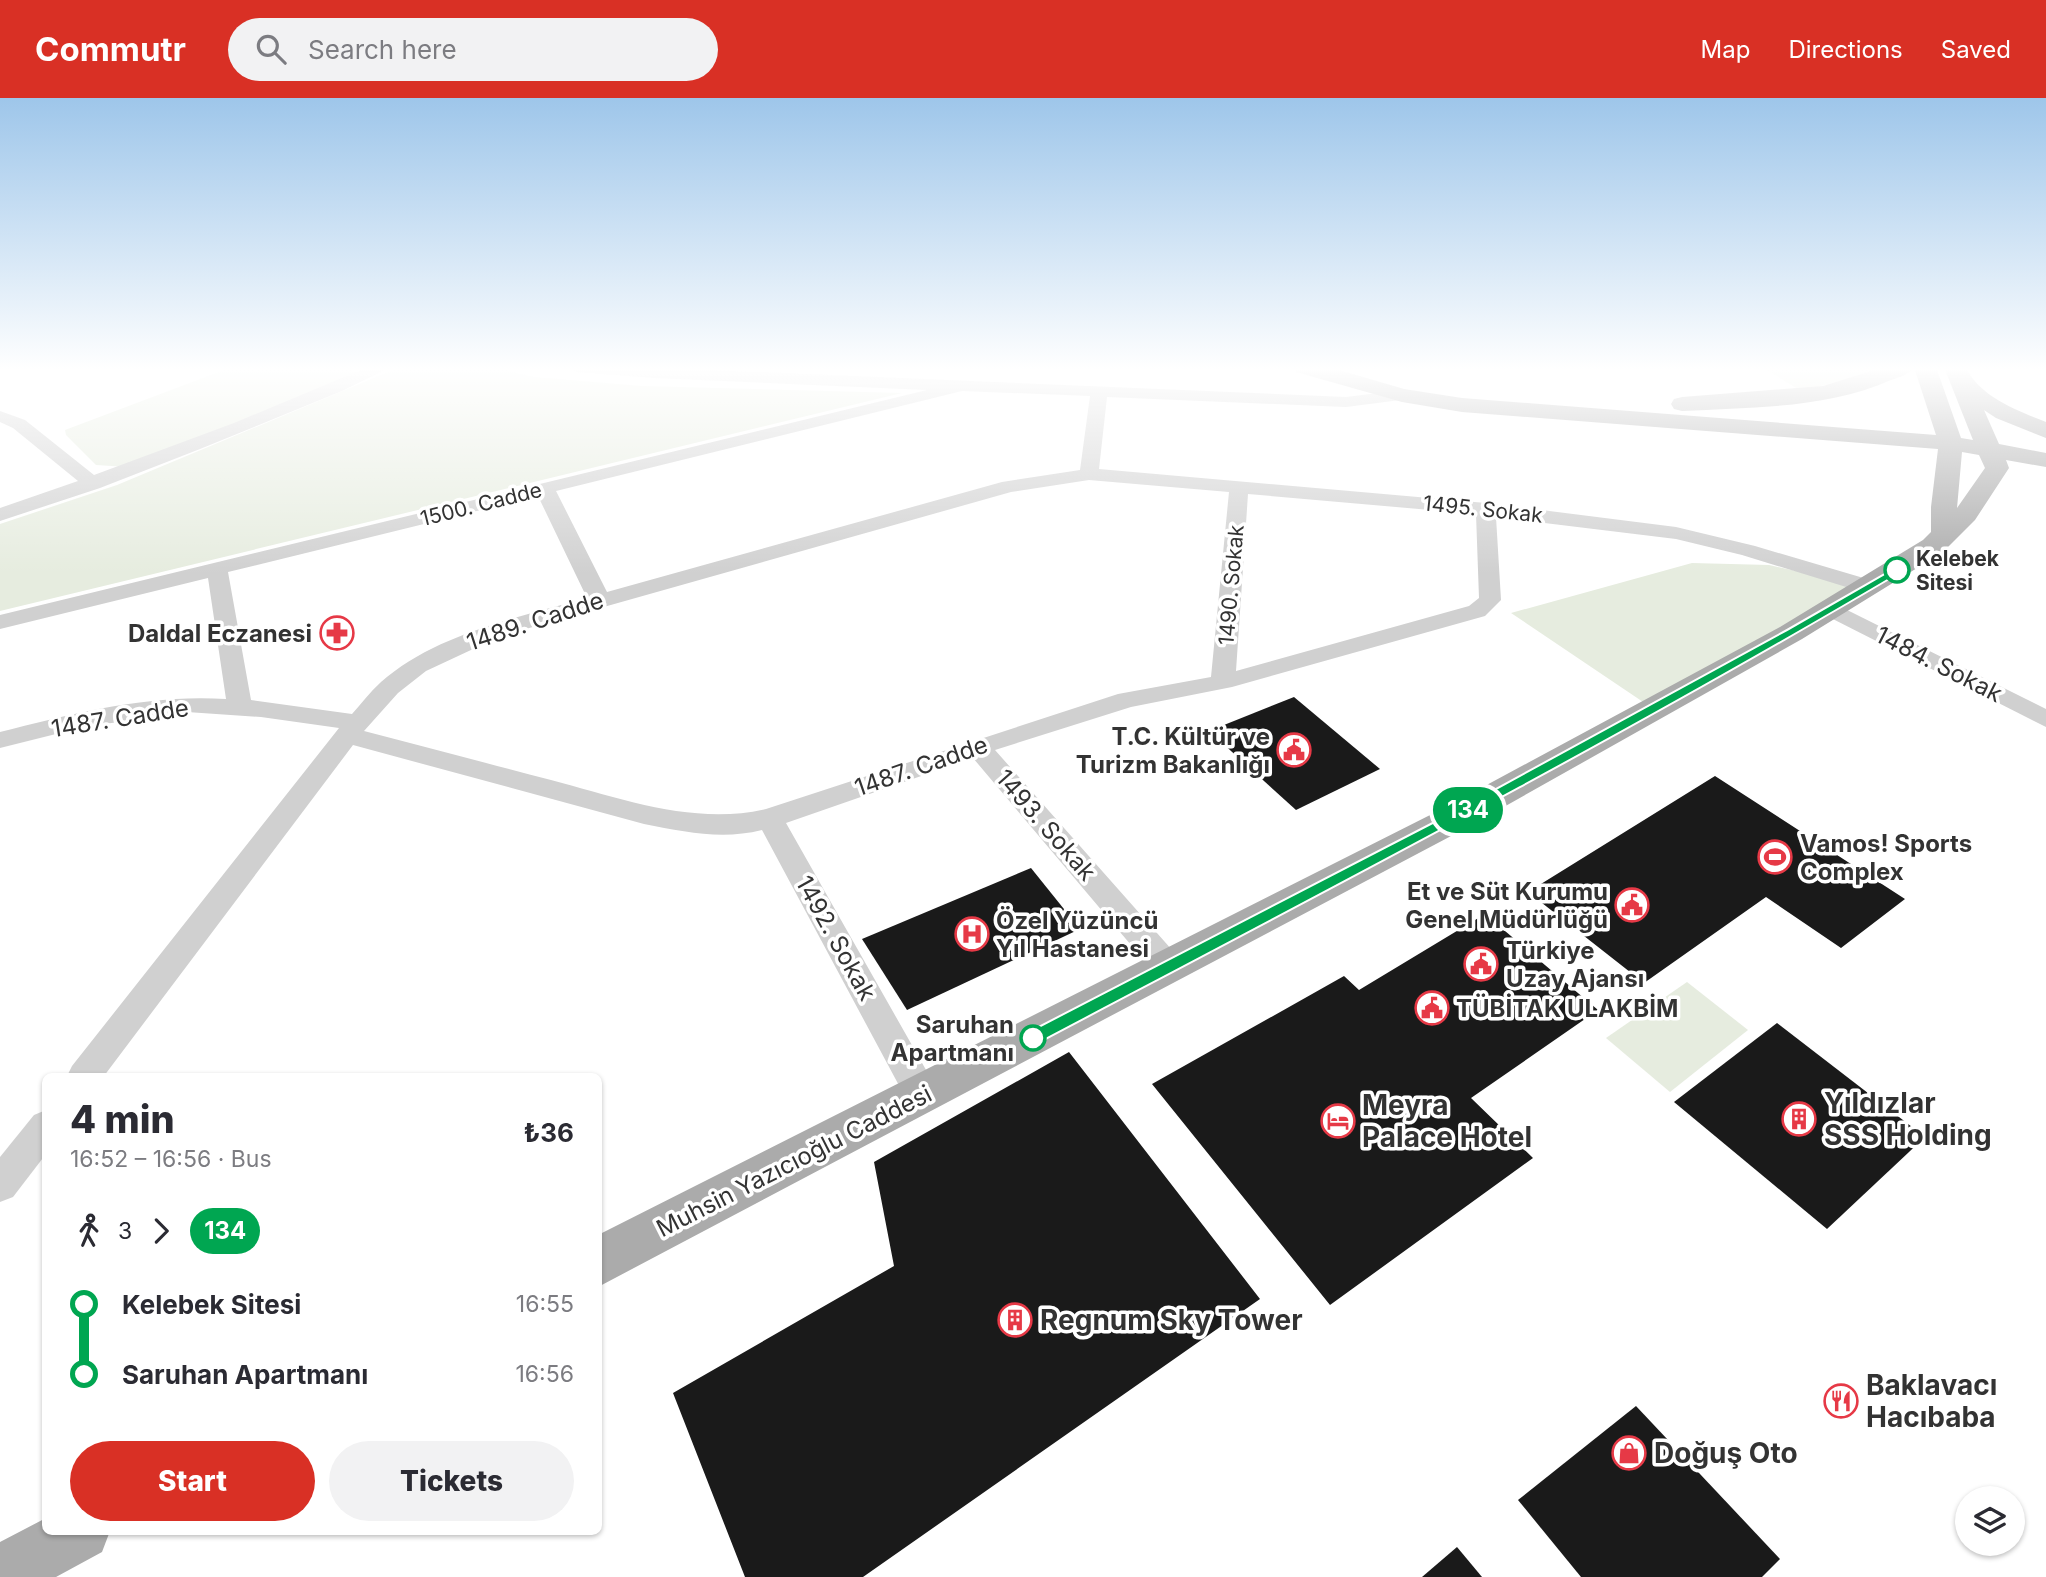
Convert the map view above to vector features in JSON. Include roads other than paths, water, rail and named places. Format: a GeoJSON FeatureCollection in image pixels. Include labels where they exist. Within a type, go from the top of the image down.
{"type":"FeatureCollection","features":[{"type":"Feature","properties":{"kind":"main road"},"geometry":{"type":"LineString","coordinates":[[1945,535],[1947,436]]}},
{"type":"Feature","properties":{"kind":"main road"},"geometry":{"type":"LineString","coordinates":[[1954,436],[1986,441],[2046,441]]}},
{"type":"Feature","properties":{"kind":"main road","name":"Muhsin Yazıcıoğlu Caddesi"},"geometry":{"type":"LineString","coordinates":[[602,1260],[1457,817],[1869,587],[1919,556],[1966,514],[1997,468],[1984,436]]}},
{"type":"Feature","properties":{"kind":"main road"},"geometry":{"type":"LineString","coordinates":[[1986,441],[2046,460]]}},
{"type":"Feature","properties":{"kind":"main road"},"geometry":{"type":"LineString","coordinates":[[0,1549],[42,1529]]}},
{"type":"Feature","properties":{"kind":"main road"},"geometry":{"type":"LineString","coordinates":[[0,1576],[74,1535]]}},
{"type":"Feature","properties":{"kind":"street"},"geometry":{"type":"LineString","coordinates":[[34,436],[93,484]]}},
{"type":"Feature","properties":{"kind":"street"},"geometry":{"type":"LineString","coordinates":[[0,515],[93,484],[220,436]]}},
{"type":"Feature","properties":{"kind":"street","name":"1500. Cadde"},"geometry":{"type":"LineString","coordinates":[[0,622],[759,436]]}},
{"type":"Feature","properties":{"kind":"street"},"geometry":{"type":"LineString","coordinates":[[1089,474],[1094,436]]}},
{"type":"Feature","properties":{"kind":"street","name":"1495. Sokak"},"geometry":{"type":"LineString","coordinates":[[1089,474],[1486,509],[1676,533],[1748,550],[1869,587]]}},
{"type":"Feature","properties":{"kind":"street","name":"1489. Cadde"},"geometry":{"type":"LineString","coordinates":[[86,1073],[352,729],[389,688],[418,666],[493,631],[599,599],[1009,486],[1089,474]]}},
{"type":"Feature","properties":{"kind":"street","name":"1490. Sokak"},"geometry":{"type":"LineString","coordinates":[[1223,682],[1239,488]]}},
{"type":"Feature","properties":{"kind":"street"},"geometry":{"type":"LineString","coordinates":[[545,489],[599,599]]}},
{"type":"Feature","properties":{"kind":"street","name":"1487. Cadde"},"geometry":{"type":"LineString","coordinates":[[0,740],[83,719],[187,705],[240,708],[352,729],[644,814],[693,824],[737,826],[770,818],[1126,700],[1223,682],[1477,611],[1490,600],[1486,509]]}},
{"type":"Feature","properties":{"kind":"street"},"geometry":{"type":"LineString","coordinates":[[217,569],[240,708]]}},
{"type":"Feature","properties":{"kind":"street","name":"1484. Sokak"},"geometry":{"type":"LineString","coordinates":[[1831,609],[2046,719]]}},
{"type":"Feature","properties":{"kind":"street","name":"1493. Sokak"},"geometry":{"type":"LineString","coordinates":[[978,747],[1169,968]]}},
{"type":"Feature","properties":{"kind":"street","name":"1492. Sokak"},"geometry":{"type":"LineString","coordinates":[[770,818],[922,1095]]}},
{"type":"Feature","properties":{"kind":"street"},"geometry":{"type":"LineString","coordinates":[[1,1183],[42,1131]]}},
{"type":"Feature","properties":{"kind":"place","name":"Kelebek Sitesi"},"geometry":{"type":"Point","coordinates":[1897,570]}},
{"type":"Feature","properties":{"kind":"place","name":"Daldal Eczanesi"},"geometry":{"type":"Point","coordinates":[337,633]}},
{"type":"Feature","properties":{"kind":"place","name":"T.C. Kültür ve Turizm Bakanlığı"},"geometry":{"type":"Point","coordinates":[1294,750]}},
{"type":"Feature","properties":{"kind":"place","name":"Vamos! Sports Complex"},"geometry":{"type":"Point","coordinates":[1775,857]}},
{"type":"Feature","properties":{"kind":"place","name":"Et ve Süt Kurumu Genel Müdürlüğü"},"geometry":{"type":"Point","coordinates":[1632,905]}},
{"type":"Feature","properties":{"kind":"place","name":"Özel Yüzüncü Yıl Hastanesi"},"geometry":{"type":"Point","coordinates":[972,934]}},
{"type":"Feature","properties":{"kind":"place","name":"Türkiye Uzay Ajansı"},"geometry":{"type":"Point","coordinates":[1481,964]}},
{"type":"Feature","properties":{"kind":"place","name":"TÜBİTAK ULAKBİM"},"geometry":{"type":"Point","coordinates":[1432,1008]}},
{"type":"Feature","properties":{"kind":"place","name":"Saruhan Apartmanı"},"geometry":{"type":"Point","coordinates":[1033,1038]}},
{"type":"Feature","properties":{"kind":"place","name":"Yıldızlar SSS Holding"},"geometry":{"type":"Point","coordinates":[1799,1119]}},
{"type":"Feature","properties":{"kind":"place","name":"Meyra Palace Hotel"},"geometry":{"type":"Point","coordinates":[1338,1121]}},
{"type":"Feature","properties":{"kind":"place","name":"Regnum Sky Tower"},"geometry":{"type":"Point","coordinates":[1015,1320]}},
{"type":"Feature","properties":{"kind":"place","name":"Baklavacı Hacıbaba"},"geometry":{"type":"Point","coordinates":[1841,1401]}},
{"type":"Feature","properties":{"kind":"place","name":"Doğuş Oto"},"geometry":{"type":"Point","coordinates":[1629,1453]}}]}
